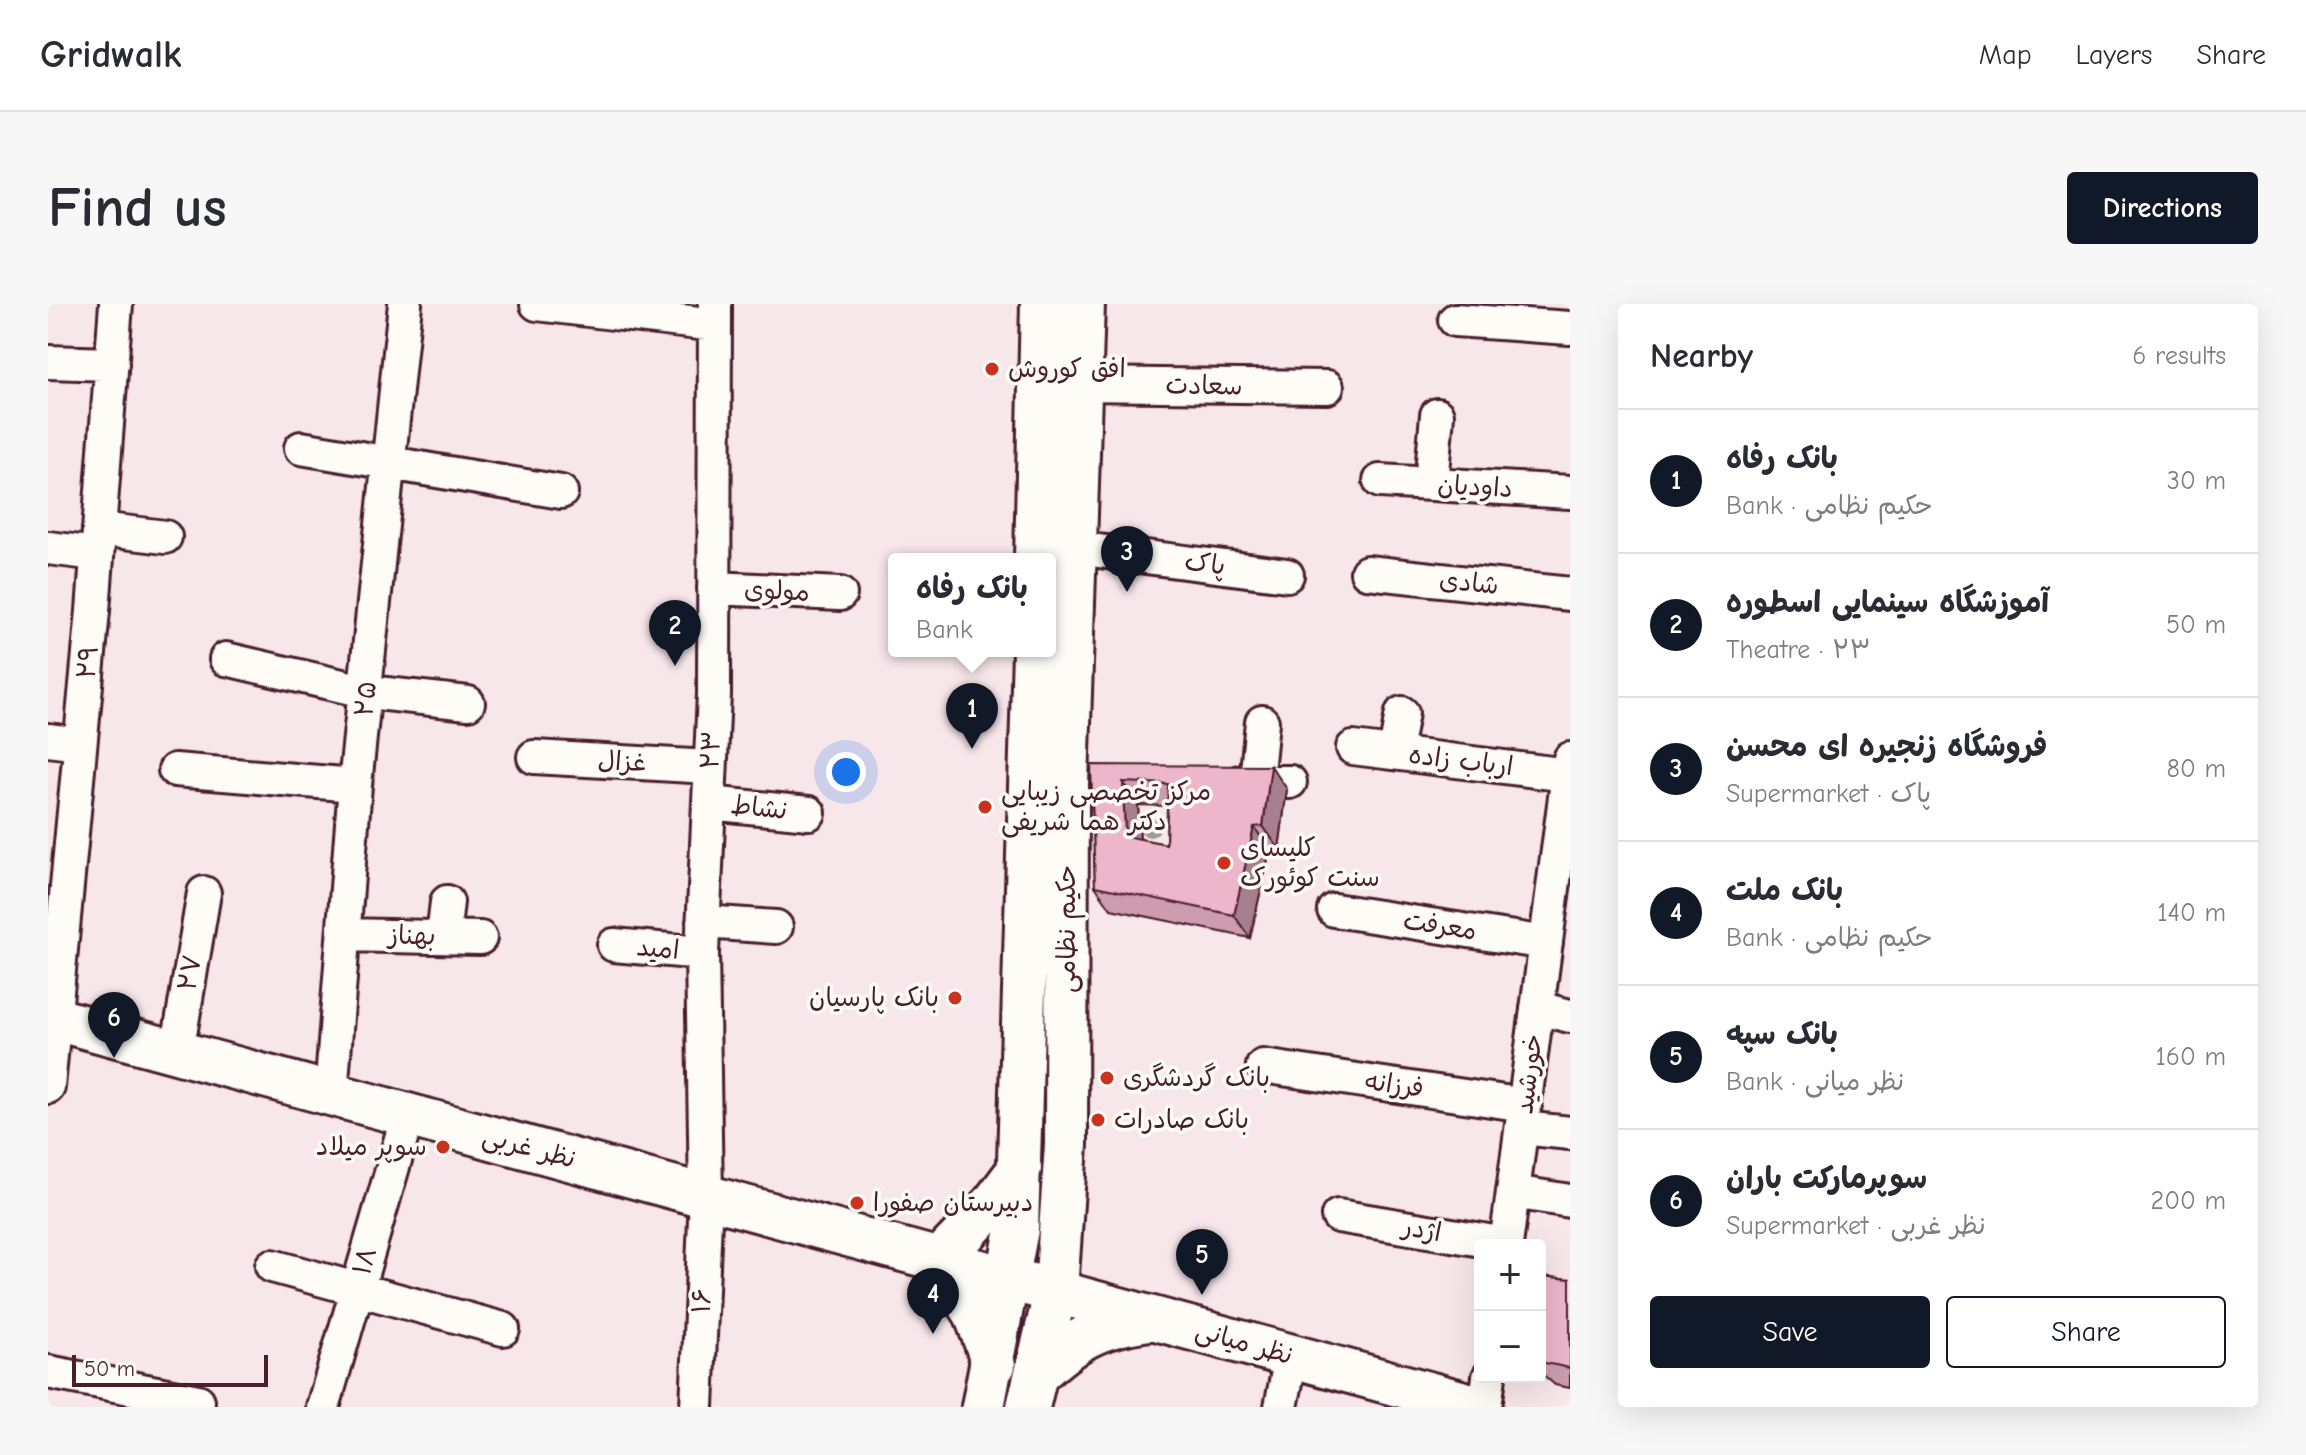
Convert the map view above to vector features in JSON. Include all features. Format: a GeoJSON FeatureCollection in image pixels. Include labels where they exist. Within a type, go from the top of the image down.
{"type":"FeatureCollection","features":[{"type":"Feature","properties":{"kind":"main road","name":"حکیم نظامی"},"geometry":{"type":"LineString","coordinates":[[1032,1391],[1056,1290],[1083,783],[1056,553],[1042,304]]}},
{"type":"Feature","properties":{"kind":"main road","name":"حکیم نظامی"},"geometry":{"type":"LineString","coordinates":[[1056,553],[1080,384],[1083,304]]}},
{"type":"Feature","properties":{"kind":"main road","name":"حکیم نظامی"},"geometry":{"type":"LineString","coordinates":[[983,1407],[994,1365],[1017,1229],[1034,657]]}},
{"type":"Feature","properties":{"kind":"main road","name":"نظر غربی"},"geometry":{"type":"LineString","coordinates":[[52,1018],[1009,1278]]}},
{"type":"Feature","properties":{"kind":"main road"},"geometry":{"type":"LineString","coordinates":[[994,1365],[975,1313],[940,1259],[993,1204],[1020,1168]]}},
{"type":"Feature","properties":{"kind":"main road","name":"نظر میانی"},"geometry":{"type":"LineString","coordinates":[[1009,1278],[1479,1407]]}},
{"type":"Feature","properties":{"kind":"main road"},"geometry":{"type":"LineString","coordinates":[[1032,1391],[1064,1349],[1091,1331],[1107,1325],[1158,1318]]}},
{"type":"Feature","properties":{"kind":"street","name":"۲۹"},"geometry":{"type":"LineString","coordinates":[[48,1087],[59,840],[80,744],[116,304]]}},
{"type":"Feature","properties":{"kind":"street","name":"۲۵"},"geometry":{"type":"LineString","coordinates":[[331,1094],[355,785],[368,692],[387,464],[405,304]]}},
{"type":"Feature","properties":{"kind":"street"},"geometry":{"type":"LineString","coordinates":[[537,304],[715,314]]}},
{"type":"Feature","properties":{"kind":"street","name":"۲۳"},"geometry":{"type":"LineString","coordinates":[[706,1196],[702,938],[714,588],[715,314]]}},
{"type":"Feature","properties":{"kind":"street"},"geometry":{"type":"LineString","coordinates":[[1455,320],[1570,328]]}},
{"type":"Feature","properties":{"kind":"street"},"geometry":{"type":"LineString","coordinates":[[48,362],[112,364]]}},
{"type":"Feature","properties":{"kind":"street","name":"سعادت"},"geometry":{"type":"LineString","coordinates":[[1080,384],[1327,387]]}},
{"type":"Feature","properties":{"kind":"street"},"geometry":{"type":"LineString","coordinates":[[1431,484],[1437,415]]}},
{"type":"Feature","properties":{"kind":"street"},"geometry":{"type":"LineString","coordinates":[[301,448],[561,492]]}},
{"type":"Feature","properties":{"kind":"street","name":"داودیان"},"geometry":{"type":"LineString","coordinates":[[1380,481],[1570,492]]}},
{"type":"Feature","properties":{"kind":"street"},"geometry":{"type":"LineString","coordinates":[[48,548],[165,537]]}},
{"type":"Feature","properties":{"kind":"street","name":"پاک"},"geometry":{"type":"LineString","coordinates":[[1056,553],[1287,575]]}},
{"type":"Feature","properties":{"kind":"street","name":"شادی"},"geometry":{"type":"LineString","coordinates":[[1367,572],[1570,594]]}},
{"type":"Feature","properties":{"kind":"street","name":"مولوی"},"geometry":{"type":"LineString","coordinates":[[714,588],[840,594]]}},
{"type":"Feature","properties":{"kind":"street"},"geometry":{"type":"LineString","coordinates":[[226,659],[368,692],[468,703]]}},
{"type":"Feature","properties":{"kind":"street"},"geometry":{"type":"LineString","coordinates":[[1395,753],[1402,713]]}},
{"type":"Feature","properties":{"kind":"street"},"geometry":{"type":"LineString","coordinates":[[1256,782],[1262,722]]}},
{"type":"Feature","properties":{"kind":"street"},"geometry":{"type":"LineString","coordinates":[[48,740],[80,744]]}},
{"type":"Feature","properties":{"kind":"street","name":"ارباب زاده"},"geometry":{"type":"LineString","coordinates":[[1353,748],[1569,767]]}},
{"type":"Feature","properties":{"kind":"street","name":"غزال"},"geometry":{"type":"LineString","coordinates":[[534,757],[710,767]]}},
{"type":"Feature","properties":{"kind":"street","name":"خورشید"},"geometry":{"type":"LineString","coordinates":[[1507,1239],[1546,943],[1561,895],[1569,767]]}},
{"type":"Feature","properties":{"kind":"street"},"geometry":{"type":"LineString","coordinates":[[175,770],[355,785]]}},
{"type":"Feature","properties":{"kind":"street"},"geometry":{"type":"LineString","coordinates":[[1209,782],[1290,782]]}},
{"type":"Feature","properties":{"kind":"street","name":"نشاط"},"geometry":{"type":"LineString","coordinates":[[709,803],[809,813]]}},
{"type":"Feature","properties":{"kind":"street","name":"۲۷"},"geometry":{"type":"LineString","coordinates":[[177,1052],[204,893]]}},
{"type":"Feature","properties":{"kind":"street"},"geometry":{"type":"LineString","coordinates":[[443,937],[447,902]]}},
{"type":"Feature","properties":{"kind":"street","name":"معرفت"},"geometry":{"type":"LineString","coordinates":[[1334,910],[1546,943]]}},
{"type":"Feature","properties":{"kind":"street","name":"امید"},"geometry":{"type":"LineString","coordinates":[[614,945],[702,938],[776,927]]}},
{"type":"Feature","properties":{"kind":"street","name":"بهناز"},"geometry":{"type":"LineString","coordinates":[[344,935],[480,938]]}},
{"type":"Feature","properties":{"kind":"street"},"geometry":{"type":"LineString","coordinates":[[1537,1008],[1570,1016]]}},
{"type":"Feature","properties":{"kind":"street","name":"فرزانه"},"geometry":{"type":"LineString","coordinates":[[1263,1066],[1523,1116],[1570,1133]]}},
{"type":"Feature","properties":{"kind":"street","name":"۱۸"},"geometry":{"type":"LineString","coordinates":[[323,1407],[408,1115]]}},
{"type":"Feature","properties":{"kind":"street"},"geometry":{"type":"LineString","coordinates":[[1513,1192],[1570,1201]]}},
{"type":"Feature","properties":{"kind":"street","name":"۱۶"},"geometry":{"type":"LineString","coordinates":[[697,1407],[706,1196]]}},
{"type":"Feature","properties":{"kind":"street","name":"اژدر"},"geometry":{"type":"LineString","coordinates":[[1338,1216],[1474,1239]]}},
{"type":"Feature","properties":{"kind":"street"},"geometry":{"type":"LineString","coordinates":[[272,1266],[503,1329]]}},
{"type":"Feature","properties":{"kind":"street"},"geometry":{"type":"LineString","coordinates":[[1281,1407],[1291,1357]]}},
{"type":"Feature","properties":{"kind":"street"},"geometry":{"type":"LineString","coordinates":[[48,1372],[198,1401]]}},
{"type":"Feature","properties":{"kind":"street"},"geometry":{"type":"LineString","coordinates":[[1485,1407],[1488,1383]]}},
{"type":"Feature","properties":{"kind":"building","name":"کلیسای سنت کوئورک"},"geometry":{"type":"Polygon","coordinates":[[[1091,765],[1271,766],[1263,826],[1254,827],[1234,915],[1095,886],[1091,765]],[[1123,782],[1125,836],[1166,844],[1168,784],[1123,782]]]}},
{"type":"Feature","properties":{"kind":"building"},"geometry":{"type":"Polygon","coordinates":[[[1546,1277],[1570,1279],[1570,1368],[1546,1363],[1546,1277]]]}},
{"type":"Feature","properties":{"kind":"place","name":"افق کوروش"},"geometry":{"type":"Point","coordinates":[992,369]}},
{"type":"Feature","properties":{"kind":"place","name":"فروشگاه زنجیره ای محسن"},"geometry":{"type":"Point","coordinates":[1127,592]}},
{"type":"Feature","properties":{"kind":"place","name":"آموزشگاه سینمایی اسطوره"},"geometry":{"type":"Point","coordinates":[675,666]}},
{"type":"Feature","properties":{"kind":"place","name":"بانک رفاه"},"geometry":{"type":"Point","coordinates":[972,749]}},
{"type":"Feature","properties":{"kind":"place","name":"مرکز تخصصی زیبایی دکتر هما شریفی"},"geometry":{"type":"Point","coordinates":[985,807]}},
{"type":"Feature","properties":{"kind":"place","name":"کلیسای سنت کوئورک"},"geometry":{"type":"Point","coordinates":[1224,863]}},
{"type":"Feature","properties":{"kind":"place","name":"بانک پارسیان"},"geometry":{"type":"Point","coordinates":[955,998]}},
{"type":"Feature","properties":{"kind":"place","name":"سوپرمارکت باران"},"geometry":{"type":"Point","coordinates":[114,1058]}},
{"type":"Feature","properties":{"kind":"place","name":"بانک گردشگری"},"geometry":{"type":"Point","coordinates":[1107,1078]}},
{"type":"Feature","properties":{"kind":"place","name":"بانک صادرات"},"geometry":{"type":"Point","coordinates":[1098,1120]}},
{"type":"Feature","properties":{"kind":"place","name":"سوپر میلاد"},"geometry":{"type":"Point","coordinates":[443,1147]}},
{"type":"Feature","properties":{"kind":"place","name":"دبیرستان صفورا"},"geometry":{"type":"Point","coordinates":[857,1203]}},
{"type":"Feature","properties":{"kind":"place","name":"بانک سپه"},"geometry":{"type":"Point","coordinates":[1202,1295]}},
{"type":"Feature","properties":{"kind":"place","name":"بانک ملت"},"geometry":{"type":"Point","coordinates":[933,1334]}}]}
